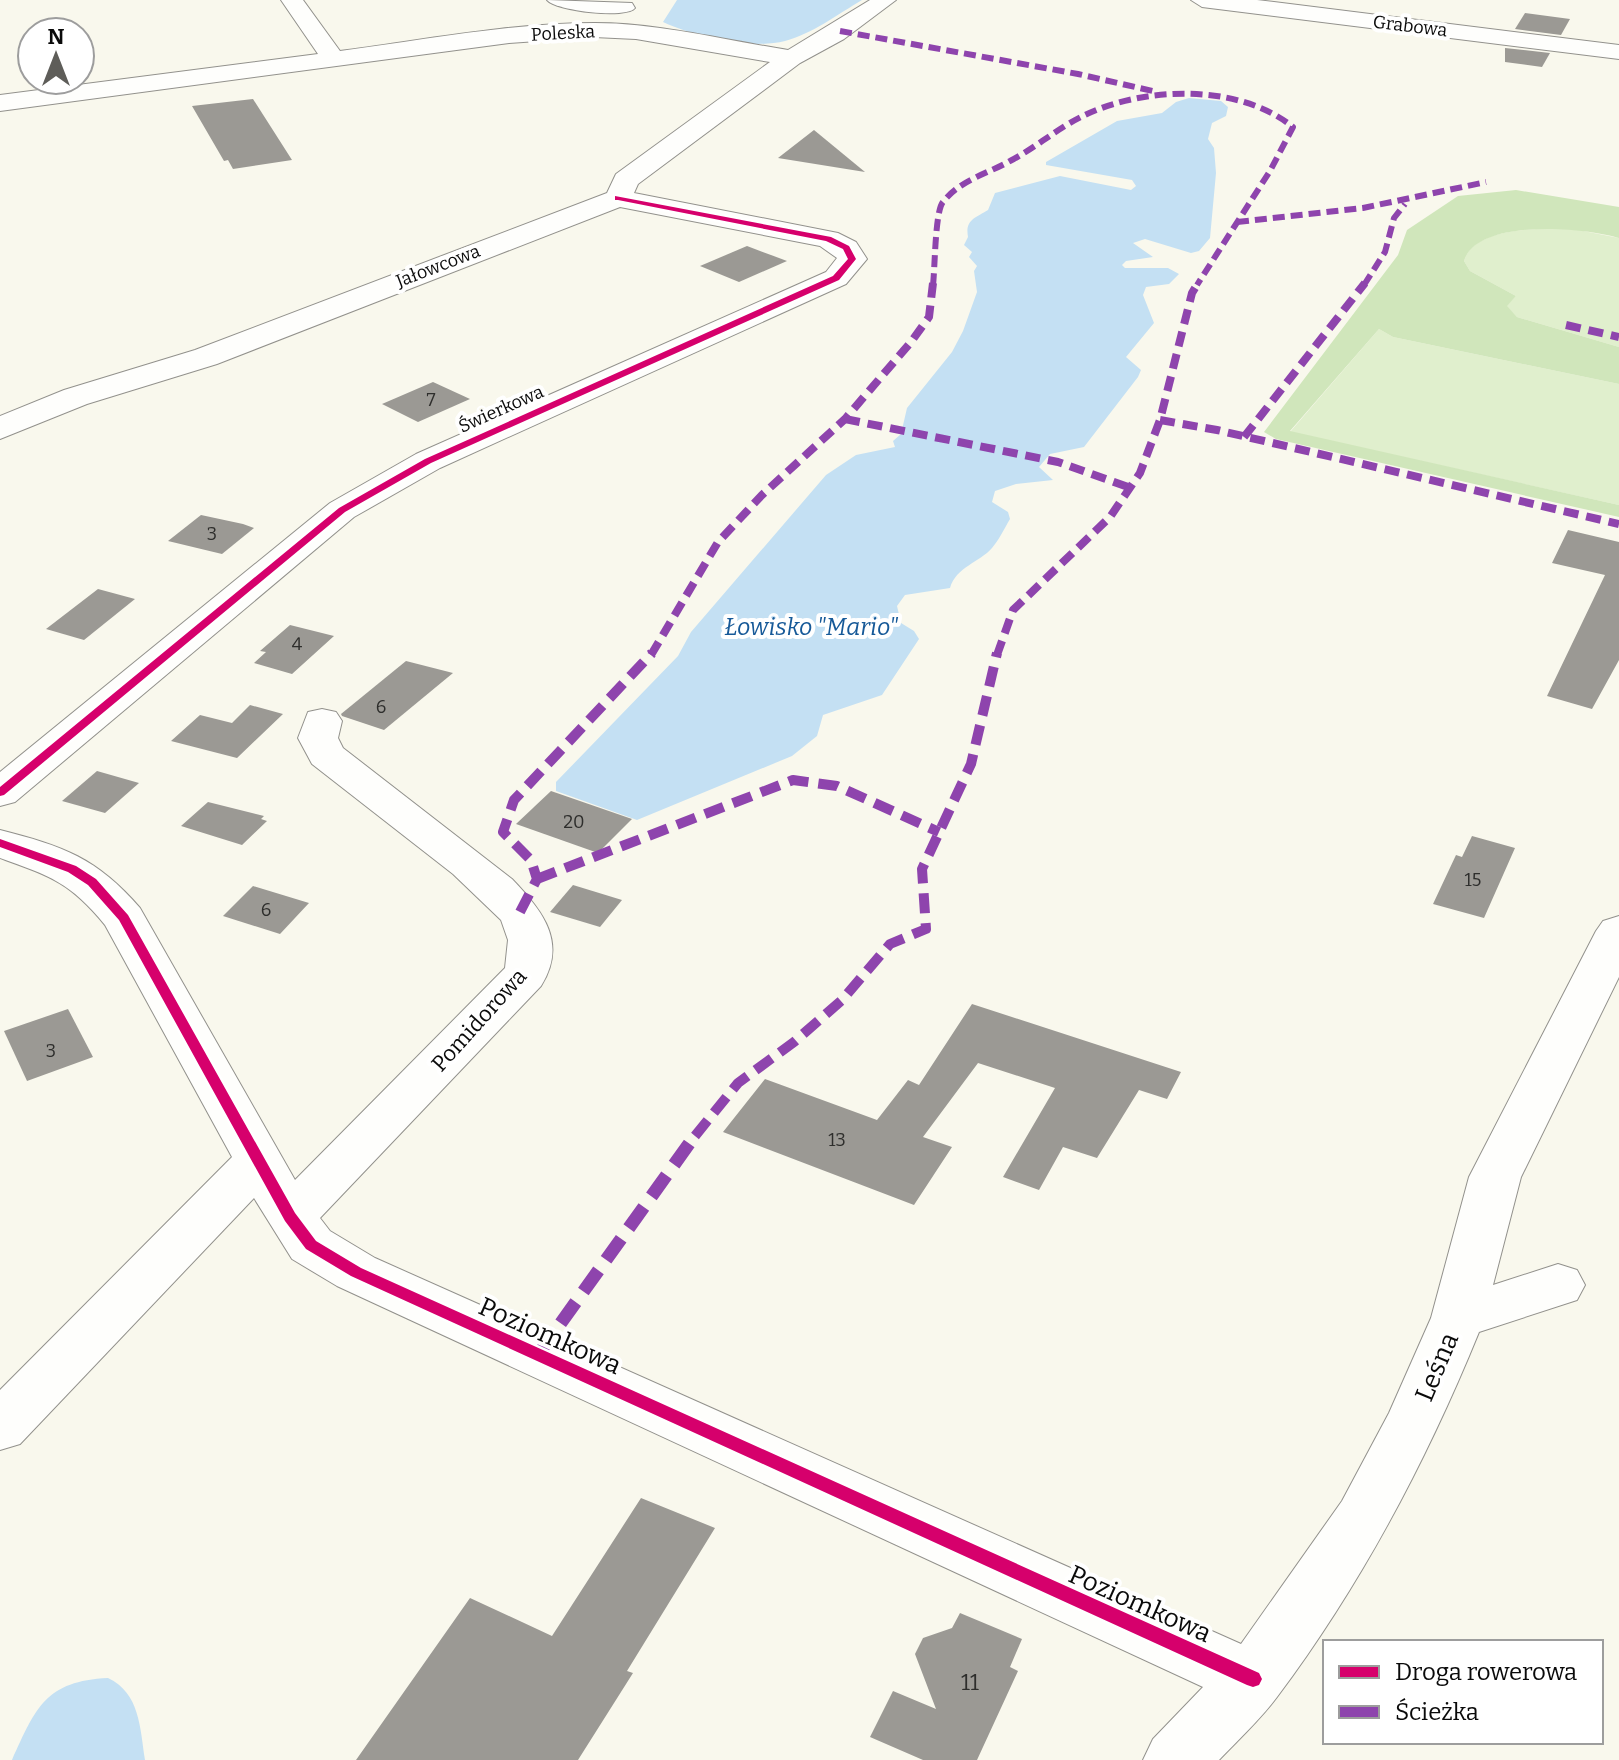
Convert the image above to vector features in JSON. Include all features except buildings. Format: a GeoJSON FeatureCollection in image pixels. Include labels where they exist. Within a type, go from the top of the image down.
{"type":"FeatureCollection","features":[{"type":"Feature","properties":{"kind":"street"},"geometry":{"type":"LineString","coordinates":[[558,0],[636,12],[640,16],[636,32]]}},
{"type":"Feature","properties":{"kind":"street","name":"Jałowcowa"},"geometry":{"type":"LineString","coordinates":[[0,429],[91,389],[164,372],[206,357],[618,198],[626,180],[791,58],[836,34],[885,0]]}},
{"type":"Feature","properties":{"kind":"street","name":"Grabowa"},"geometry":{"type":"LineString","coordinates":[[1202,0],[1619,52]]}},
{"type":"Feature","properties":{"kind":"street"},"geometry":{"type":"LineString","coordinates":[[292,1],[334,59]]}},
{"type":"Feature","properties":{"kind":"street","name":"Poleska"},"geometry":{"type":"LineString","coordinates":[[0,103],[522,35],[594,30],[636,32],[791,58]]}},
{"type":"Feature","properties":{"kind":"street","name":"Świerkowa"},"geometry":{"type":"LineString","coordinates":[[0,793],[342,510],[428,461],[836,278],[852,259],[846,248],[828,239],[618,198]]}},
{"type":"Feature","properties":{"kind":"street","name":"Pomidorowa"},"geometry":{"type":"LineString","coordinates":[[290,1217],[525,975],[533,956],[528,926],[505,894],[326,755],[318,738],[322,721]]}},
{"type":"Feature","properties":{"kind":"street","name":"Poziomkowa"},"geometry":{"type":"LineString","coordinates":[[0,843],[72,869],[92,882],[124,918],[258,1162],[290,1217],[311,1245],[356,1272],[1253,1679]]}},
{"type":"Feature","properties":{"kind":"street","name":"Leśna"},"geometry":{"type":"LineString","coordinates":[[1176,1760],[1253,1679],[1363,1519],[1416,1417],[1458,1318],[1495,1177],[1619,931]]}},
{"type":"Feature","properties":{"kind":"street"},"geometry":{"type":"LineString","coordinates":[[0,1427],[258,1162]]}},
{"type":"Feature","properties":{"kind":"street"},"geometry":{"type":"LineString","coordinates":[[1458,1318],[1558,1285]]}},
{"type":"Feature","properties":{"kind":"green space"},"geometry":{"type":"Polygon","coordinates":[[[1516,190],[1619,207],[1619,238],[1558,229],[1510,232],[1473,247],[1464,261],[1470,271],[1516,296],[1507,306],[1517,317],[1619,347],[1619,384],[1393,337],[1379,329],[1290,431],[1619,505],[1619,517],[1276,439],[1264,432],[1398,255],[1407,230],[1458,196],[1516,190]]]}},
{"type":"Feature","properties":{"kind":"green space"},"geometry":{"type":"Polygon","coordinates":[[[1568,228],[1619,238],[1619,347],[1517,317],[1506,306],[1516,296],[1470,271],[1464,261],[1470,250],[1493,236],[1524,230],[1568,228]]]}},
{"type":"Feature","properties":{"kind":"green space"},"geometry":{"type":"Polygon","coordinates":[[[1379,329],[1393,337],[1619,384],[1619,505],[1290,432],[1379,329]]]}},
{"type":"Feature","properties":{"kind":"water"},"geometry":{"type":"Polygon","coordinates":[[[677,0],[862,0],[795,38],[755,44],[706,37],[663,22],[677,0]]]}},
{"type":"Feature","properties":{"kind":"water","name":"Łowisko \"Mario\""},"geometry":{"type":"Polygon","coordinates":[[[1189,98],[1221,101],[1228,107],[1226,116],[1212,123],[1208,139],[1214,148],[1216,173],[1210,238],[1199,251],[1191,253],[1145,239],[1133,243],[1153,257],[1126,261],[1122,265],[1125,268],[1168,268],[1179,274],[1169,284],[1146,287],[1143,295],[1154,323],[1126,357],[1141,370],[1138,377],[1084,447],[1050,454],[1039,467],[1053,480],[1016,484],[995,491],[992,502],[1008,512],[1010,519],[992,548],[957,575],[950,588],[905,595],[897,606],[901,623],[914,631],[919,639],[882,695],[823,715],[817,736],[792,756],[637,820],[556,791],[556,782],[678,656],[691,632],[826,475],[856,455],[895,447],[893,441],[901,434],[907,408],[952,352],[963,331],[977,292],[974,271],[977,266],[969,257],[972,252],[964,245],[968,227],[972,220],[988,210],[995,193],[1060,176],[1131,190],[1136,186],[1132,180],[1046,165],[1046,162],[1117,121],[1162,113],[1176,102],[1189,98]]]}},
{"type":"Feature","properties":{"kind":"water"},"geometry":{"type":"Polygon","coordinates":[[[108,1678],[127,1693],[137,1713],[145,1760],[12,1760],[28,1725],[46,1700],[70,1685],[108,1678]]]}},
{"type":"Feature","properties":{"kind":"marked path"},"geometry":{"type":"LineString","coordinates":[[840,31],[919,48],[1078,74],[1157,92]]}},
{"type":"Feature","properties":{"kind":"marked path"},"geometry":{"type":"LineString","coordinates":[[520,912],[537,879],[531,860],[503,832],[514,800],[647,662],[679,603],[718,542],[762,495],[845,419],[929,317],[938,241],[936,219],[941,203],[964,183],[1011,161],[1084,115],[1149,95],[1172,92],[1230,100],[1278,115],[1293,127],[1270,171],[1192,293],[1160,420],[1140,473],[1110,517],[1013,610],[1001,638],[971,764],[922,869],[926,929],[890,944],[842,1000],[794,1042],[738,1083],[703,1124],[538,1355]]}},
{"type":"Feature","properties":{"kind":"marked path"},"geometry":{"type":"LineString","coordinates":[[1237,222],[1363,208],[1486,182]]}},
{"type":"Feature","properties":{"kind":"marked path"},"geometry":{"type":"LineString","coordinates":[[1244,437],[1363,287],[1385,252],[1394,218],[1405,204]]}},
{"type":"Feature","properties":{"kind":"marked path"},"geometry":{"type":"LineString","coordinates":[[1566,325],[1619,337]]}},
{"type":"Feature","properties":{"kind":"marked path"},"geometry":{"type":"LineString","coordinates":[[845,419],[1058,462],[1131,488]]}},
{"type":"Feature","properties":{"kind":"marked path"},"geometry":{"type":"LineString","coordinates":[[1160,420],[1217,430],[1619,524]]}},
{"type":"Feature","properties":{"kind":"marked path"},"geometry":{"type":"LineString","coordinates":[[537,879],[793,780],[837,786],[939,832]]}},
{"type":"Feature","properties":{"kind":"cycle path"},"geometry":{"type":"LineString","coordinates":[[0,793],[342,510],[428,461],[836,278],[852,259],[846,248],[828,239],[618,198]]}},
{"type":"Feature","properties":{"kind":"cycle path"},"geometry":{"type":"LineString","coordinates":[[0,843],[72,869],[92,882],[124,918],[290,1217],[311,1245],[356,1272],[1253,1679]]}}]}
